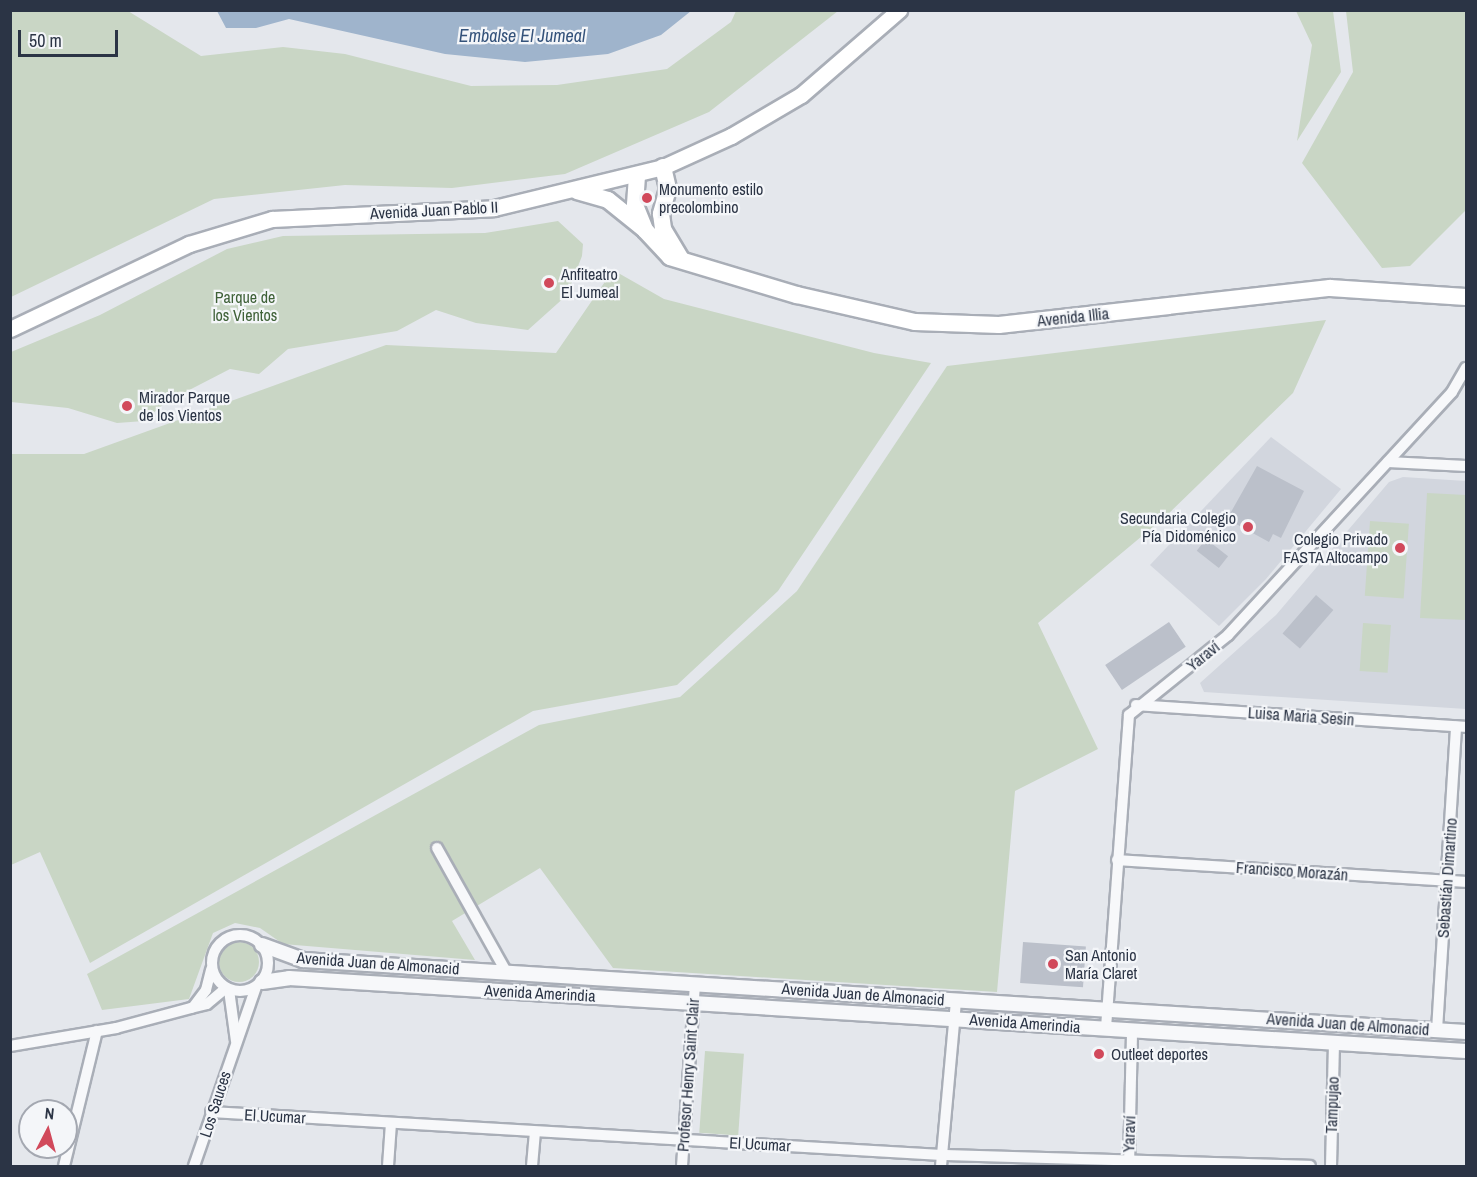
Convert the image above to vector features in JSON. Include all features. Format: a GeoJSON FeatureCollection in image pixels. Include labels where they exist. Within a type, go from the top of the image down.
{"type":"FeatureCollection","features":[{"type":"Feature","properties":{"kind":"main road","name":"Avenida Juan Pablo II"},"geometry":{"type":"LineString","coordinates":[[10,329],[189,244],[272,219],[305,213],[463,212],[577,191],[663,167],[731,136],[801,95],[899,10]]}},
{"type":"Feature","properties":{"kind":"main road"},"geometry":{"type":"LineString","coordinates":[[663,167],[668,189],[661,214],[663,229],[685,264]]}},
{"type":"Feature","properties":{"kind":"main road","name":"Avenida Illia"},"geometry":{"type":"LineString","coordinates":[[637,176],[635,205],[645,230],[658,248],[685,264],[879,316],[960,326],[1320,289],[1467,297]]}},
{"type":"Feature","properties":{"kind":"main road","name":"Avenida Illia"},"geometry":{"type":"LineString","coordinates":[[577,191],[608,200],[645,230]]}},
{"type":"Feature","properties":{"kind":"street","name":"Yaraví"},"geometry":{"type":"LineString","coordinates":[[1106,1028],[1125,724],[1136,705],[1228,635],[1452,392],[1467,368]]}},
{"type":"Feature","properties":{"kind":"street"},"geometry":{"type":"LineString","coordinates":[[1388,462],[1467,466]]}},
{"type":"Feature","properties":{"kind":"street","name":"Luisa Maria Sesin"},"geometry":{"type":"LineString","coordinates":[[1136,705],[1461,727]]}},
{"type":"Feature","properties":{"kind":"street","name":"Sebastián Dimartino"},"geometry":{"type":"LineString","coordinates":[[1437,1030],[1446,881],[1461,727]]}},
{"type":"Feature","properties":{"kind":"street"},"geometry":{"type":"LineString","coordinates":[[437,848],[507,973]]}},
{"type":"Feature","properties":{"kind":"street","name":"Francisco Morazán"},"geometry":{"type":"LineString","coordinates":[[1117,860],[1467,882]]}},
{"type":"Feature","properties":{"kind":"street"},"geometry":{"type":"LineString","coordinates":[[10,1046],[97,1031],[191,1008],[207,1004],[228,989],[259,984],[268,967],[262,945],[246,936],[228,938],[215,950],[206,990],[191,1008]]}},
{"type":"Feature","properties":{"kind":"street","name":"Avenida Juan de Almonacid"},"geometry":{"type":"LineString","coordinates":[[262,945],[303,960],[1467,1032]]}},
{"type":"Feature","properties":{"kind":"street"},"geometry":{"type":"LineString","coordinates":[[212,966],[228,989]]}},
{"type":"Feature","properties":{"kind":"street","name":"Avenida Amerindia"},"geometry":{"type":"LineString","coordinates":[[259,984],[289,978],[1467,1051]]}},
{"type":"Feature","properties":{"kind":"street","name":"Los Sauces"},"geometry":{"type":"LineString","coordinates":[[194,1167],[236,1041],[259,984]]}},
{"type":"Feature","properties":{"kind":"street","name":"Profesor Henry Saint Clair"},"geometry":{"type":"LineString","coordinates":[[682,1167],[695,984]]}},
{"type":"Feature","properties":{"kind":"street","name":"Los Sauces"},"geometry":{"type":"LineString","coordinates":[[228,989],[236,1041]]}},
{"type":"Feature","properties":{"kind":"street"},"geometry":{"type":"LineString","coordinates":[[941,1167],[956,1000]]}},
{"type":"Feature","properties":{"kind":"street","name":"Yaraví"},"geometry":{"type":"LineString","coordinates":[[1129,1164],[1132,1030]]}},
{"type":"Feature","properties":{"kind":"street"},"geometry":{"type":"LineString","coordinates":[[64,1167],[97,1031]]}},
{"type":"Feature","properties":{"kind":"street","name":"Tampujao"},"geometry":{"type":"LineString","coordinates":[[1331,1167],[1334,1042]]}},
{"type":"Feature","properties":{"kind":"street","name":"El Ucumar"},"geometry":{"type":"LineString","coordinates":[[211,1112],[942,1155],[1129,1164],[1310,1167]]}},
{"type":"Feature","properties":{"kind":"street"},"geometry":{"type":"LineString","coordinates":[[388,1167],[391,1123]]}},
{"type":"Feature","properties":{"kind":"street"},"geometry":{"type":"LineString","coordinates":[[532,1167],[535,1132]]}},
{"type":"Feature","properties":{"kind":"shaded area","name":"Secundaria Colegio Pía Didoménico"},"geometry":{"type":"Polygon","coordinates":[[[1271,437],[1341,489],[1266,579],[1219,626],[1150,565],[1271,437]]]}},
{"type":"Feature","properties":{"kind":"shaded area","name":"Colegio Privado FASTA Altocampo"},"geometry":{"type":"Polygon","coordinates":[[[1403,477],[1466,481],[1466,709],[1204,692],[1200,683],[1276,615],[1389,482],[1403,477]]]}},
{"type":"Feature","properties":{"kind":"green space"},"geometry":{"type":"Polygon","coordinates":[[[11,10],[128,11],[201,56],[283,47],[345,54],[471,86],[557,85],[667,69],[731,22],[736,11],[838,11],[709,112],[565,174],[452,188],[345,185],[214,199],[11,297],[11,10]]]}},
{"type":"Feature","properties":{"kind":"green space"},"geometry":{"type":"Polygon","coordinates":[[[1296,11],[1333,11],[1341,72],[1297,141],[1312,45],[1296,11]]]}},
{"type":"Feature","properties":{"kind":"green space"},"geometry":{"type":"Polygon","coordinates":[[[1346,11],[1466,11],[1466,210],[1410,266],[1382,268],[1302,163],[1353,72],[1346,11]]]}},
{"type":"Feature","properties":{"kind":"green space","name":"Parque de los Vientos"},"geometry":{"type":"Polygon","coordinates":[[[558,221],[583,244],[582,256],[567,295],[528,330],[476,323],[436,310],[397,331],[288,349],[259,374],[230,369],[166,402],[144,421],[117,423],[68,408],[11,402],[11,352],[100,315],[227,249],[283,236],[485,233],[558,221]]]}},
{"type":"Feature","properties":{"kind":"green space"},"geometry":{"type":"Polygon","coordinates":[[[613,270],[664,299],[874,353],[931,363],[778,591],[677,685],[533,711],[90,963],[40,852],[11,865],[11,454],[84,454],[386,345],[556,353],[613,270]]]}},
{"type":"Feature","properties":{"kind":"green space"},"geometry":{"type":"Polygon","coordinates":[[[1326,320],[1293,393],[1166,516],[1038,623],[1098,749],[1015,791],[997,992],[613,968],[540,868],[452,921],[475,960],[283,944],[260,928],[235,923],[213,933],[189,999],[102,1010],[87,974],[539,725],[680,697],[797,591],[947,366],[1326,320]]]}},
{"type":"Feature","properties":{"kind":"green space"},"geometry":{"type":"Polygon","coordinates":[[[1427,493],[1466,495],[1466,620],[1420,618],[1427,493]]]}},
{"type":"Feature","properties":{"kind":"green space"},"geometry":{"type":"Polygon","coordinates":[[[1370,521],[1409,524],[1404,599],[1365,596],[1370,521]]]}},
{"type":"Feature","properties":{"kind":"green space"},"geometry":{"type":"Polygon","coordinates":[[[1363,623],[1391,625],[1388,673],[1360,671],[1363,623]]]}},
{"type":"Feature","properties":{"kind":"green space"},"geometry":{"type":"Polygon","coordinates":[[[239,942],[247,943],[253,948],[258,954],[258,970],[253,976],[247,981],[239,982],[231,981],[225,976],[220,970],[219,962],[220,954],[225,948],[231,943],[239,942]]]}},
{"type":"Feature","properties":{"kind":"green space"},"geometry":{"type":"Polygon","coordinates":[[[705,1051],[744,1054],[738,1136],[699,1133],[705,1051]]]}},
{"type":"Feature","properties":{"kind":"water","name":"Embalse El Jumeal"},"geometry":{"type":"Polygon","coordinates":[[[217,11],[691,11],[661,35],[608,54],[525,62],[445,54],[289,19],[256,28],[226,28],[217,11]]]}},
{"type":"Feature","properties":{"kind":"building"},"geometry":{"type":"Polygon","coordinates":[[[1257,466],[1304,491],[1281,538],[1273,534],[1269,542],[1227,519],[1257,466]]]}},
{"type":"Feature","properties":{"kind":"building"},"geometry":{"type":"Polygon","coordinates":[[[1206,539],[1228,556],[1219,568],[1197,551],[1206,539]]]}},
{"type":"Feature","properties":{"kind":"building"},"geometry":{"type":"Polygon","coordinates":[[[1316,595],[1333,610],[1300,649],[1283,633],[1316,595]]]}},
{"type":"Feature","properties":{"kind":"building"},"geometry":{"type":"Polygon","coordinates":[[[1169,622],[1186,647],[1122,690],[1105,665],[1169,622]]]}},
{"type":"Feature","properties":{"kind":"building","name":"San Antonio María Claret"},"geometry":{"type":"Polygon","coordinates":[[[1023,942],[1086,946],[1083,987],[1020,983],[1023,942]]]}},
{"type":"Feature","properties":{"kind":"place","name":"Monumento estilo precolombino"},"geometry":{"type":"Point","coordinates":[647,198]}},
{"type":"Feature","properties":{"kind":"place","name":"Anfiteatro El Jumeal"},"geometry":{"type":"Point","coordinates":[549,283]}},
{"type":"Feature","properties":{"kind":"place","name":"Mirador Parque de los Vientos"},"geometry":{"type":"Point","coordinates":[127,406]}},
{"type":"Feature","properties":{"kind":"place","name":"Secundaria Colegio Pía Didoménico"},"geometry":{"type":"Point","coordinates":[1248,527]}},
{"type":"Feature","properties":{"kind":"place","name":"Colegio Privado FASTA Altocampo"},"geometry":{"type":"Point","coordinates":[1400,548]}},
{"type":"Feature","properties":{"kind":"place","name":"San Antonio María Claret"},"geometry":{"type":"Point","coordinates":[1053,964]}},
{"type":"Feature","properties":{"kind":"place","name":"Outleet deportes"},"geometry":{"type":"Point","coordinates":[1099,1054]}}]}
